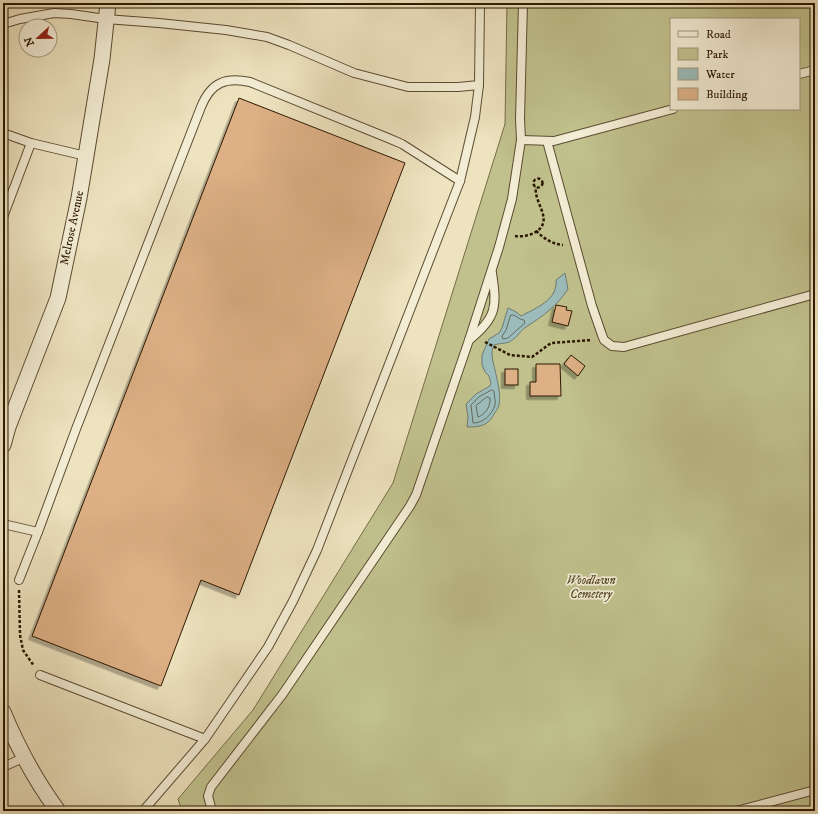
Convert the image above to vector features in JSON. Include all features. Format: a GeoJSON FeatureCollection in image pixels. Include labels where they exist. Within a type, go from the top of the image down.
{"type":"FeatureCollection","features":[{"type":"Feature","properties":{"kind":"street","name":"Melrose Avenue"},"geometry":{"type":"LineString","coordinates":[[3,445],[6,426],[58,298],[79,198],[102,59],[108,3]]}},
{"type":"Feature","properties":{"kind":"street"},"geometry":{"type":"LineString","coordinates":[[3,712],[24,758],[41,787],[58,811]]}},
{"type":"Feature","properties":{"kind":"lane"},"geometry":{"type":"LineString","coordinates":[[143,811],[205,739],[268,646],[293,601],[314,556],[460,181],[475,117],[480,85],[480,3]]}},
{"type":"Feature","properties":{"kind":"lane"},"geometry":{"type":"LineString","coordinates":[[212,811],[208,796],[210,787],[282,695],[410,506],[421,480],[492,270],[512,199],[521,140],[520,119],[523,3]]}},
{"type":"Feature","properties":{"kind":"lane"},"geometry":{"type":"LineString","coordinates":[[3,24],[20,19],[54,13],[71,14],[106,20],[200,28],[267,37],[354,73],[408,87],[458,88],[480,85]]}},
{"type":"Feature","properties":{"kind":"lane"},"geometry":{"type":"LineString","coordinates":[[800,74],[815,70]]}},
{"type":"Feature","properties":{"kind":"lane"},"geometry":{"type":"LineString","coordinates":[[19,580],[205,96],[211,89],[227,80],[250,82],[402,144],[460,181]]}},
{"type":"Feature","properties":{"kind":"lane"},"geometry":{"type":"LineString","coordinates":[[521,140],[554,141],[670,110]]}},
{"type":"Feature","properties":{"kind":"lane"},"geometry":{"type":"LineString","coordinates":[[3,133],[31,143],[86,156]]}},
{"type":"Feature","properties":{"kind":"lane"},"geometry":{"type":"LineString","coordinates":[[547,141],[592,306],[604,340],[612,346],[624,347],[815,294]]}},
{"type":"Feature","properties":{"kind":"lane"},"geometry":{"type":"LineString","coordinates":[[3,216],[31,143]]}},
{"type":"Feature","properties":{"kind":"lane"},"geometry":{"type":"LineString","coordinates":[[469,340],[486,325],[494,308],[492,270]]}},
{"type":"Feature","properties":{"kind":"lane"},"geometry":{"type":"LineString","coordinates":[[3,524],[38,532]]}},
{"type":"Feature","properties":{"kind":"lane"},"geometry":{"type":"LineString","coordinates":[[40,675],[205,739]]}},
{"type":"Feature","properties":{"kind":"lane"},"geometry":{"type":"LineString","coordinates":[[3,767],[24,758]]}},
{"type":"Feature","properties":{"kind":"lane"},"geometry":{"type":"LineString","coordinates":[[736,811],[815,790]]}},
{"type":"Feature","properties":{"kind":"path"},"geometry":{"type":"LineString","coordinates":[[503,233],[521,237],[536,231],[542,224],[544,217],[536,196],[536,187]]}},
{"type":"Feature","properties":{"kind":"path"},"geometry":{"type":"LineString","coordinates":[[536,231],[543,238],[552,243],[563,245],[575,243]]}},
{"type":"Feature","properties":{"kind":"path"},"geometry":{"type":"LineString","coordinates":[[486,342],[510,355],[532,357],[551,343],[604,340]]}},
{"type":"Feature","properties":{"kind":"path"},"geometry":{"type":"LineString","coordinates":[[19,580],[20,635],[24,650],[40,675]]}},
{"type":"Feature","properties":{"kind":"green space","name":"Woodlawn Cemetery"},"geometry":{"type":"Polygon","coordinates":[[[507,3],[815,3],[815,811],[182,811],[178,799],[253,710],[393,483],[505,124],[507,3]]]}},
{"type":"Feature","properties":{"kind":"water"},"geometry":{"type":"Polygon","coordinates":[[[565,273],[568,289],[554,306],[511,341],[494,345],[492,356],[499,387],[499,406],[491,419],[485,424],[467,427],[468,417],[466,404],[476,394],[490,386],[491,383],[489,376],[485,372],[482,365],[482,355],[489,339],[499,333],[502,328],[508,308],[521,316],[539,306],[550,298],[556,287],[556,280],[565,273]]]}},
{"type":"Feature","properties":{"kind":"building"},"geometry":{"type":"Polygon","coordinates":[[[239,98],[405,163],[239,595],[201,580],[161,686],[32,636],[239,98]]]}},
{"type":"Feature","properties":{"kind":"building"},"geometry":{"type":"Polygon","coordinates":[[[556,305],[567,307],[566,310],[572,311],[568,326],[552,322],[556,305]]]}},
{"type":"Feature","properties":{"kind":"building"},"geometry":{"type":"Polygon","coordinates":[[[571,355],[585,366],[578,376],[564,364],[571,355]]]}},
{"type":"Feature","properties":{"kind":"building"},"geometry":{"type":"Polygon","coordinates":[[[536,364],[560,364],[561,396],[530,396],[530,382],[536,382],[536,364]]]}},
{"type":"Feature","properties":{"kind":"building"},"geometry":{"type":"Polygon","coordinates":[[[505,369],[518,369],[518,385],[505,385],[505,369]]]}}]}
